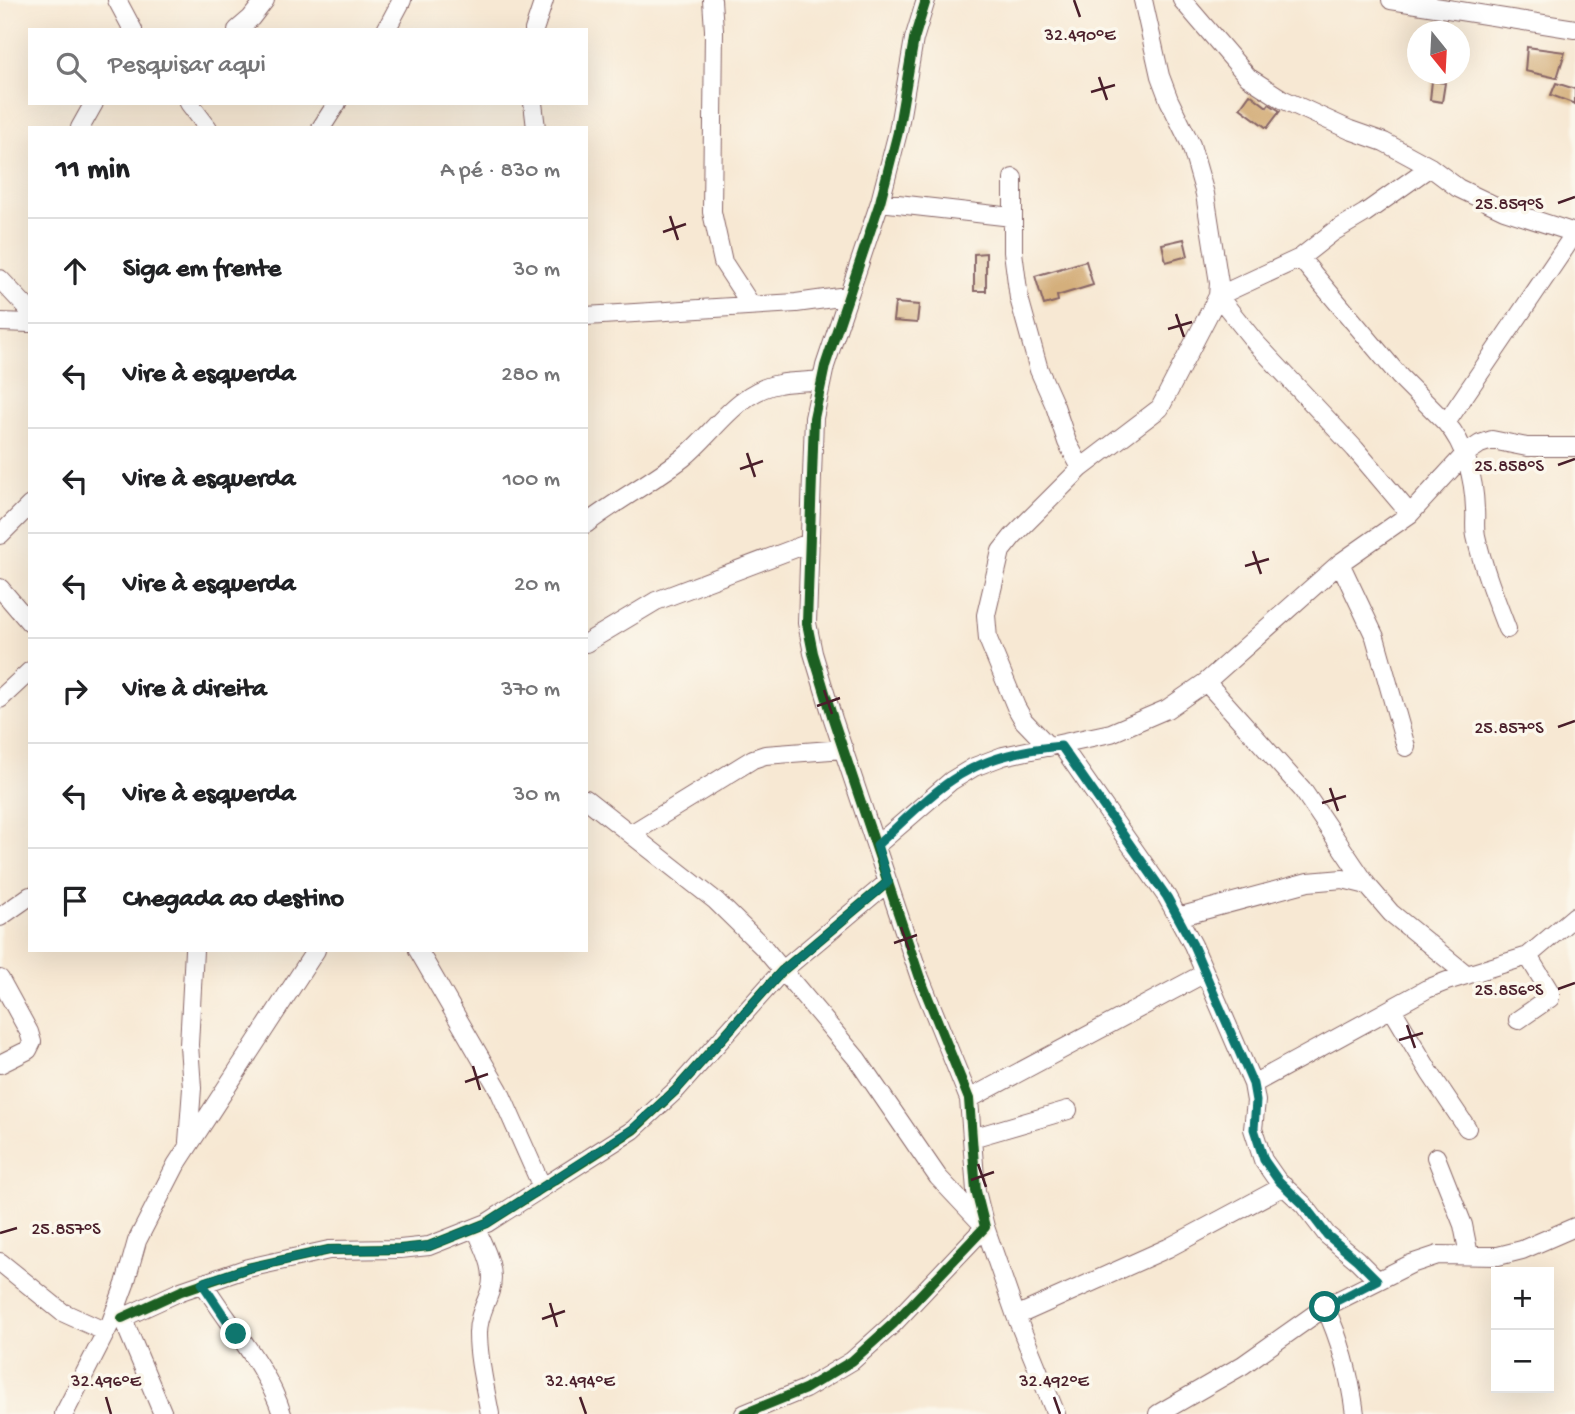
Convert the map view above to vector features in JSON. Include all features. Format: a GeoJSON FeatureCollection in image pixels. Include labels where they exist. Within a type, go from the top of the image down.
{"type":"FeatureCollection","features":[{"type":"Feature","properties":{"kind":"street"},"geometry":{"type":"LineString","coordinates":[[117,0],[128,26]]}},
{"type":"Feature","properties":{"kind":"street"},"geometry":{"type":"LineString","coordinates":[[239,28],[265,0]]}},
{"type":"Feature","properties":{"kind":"street"},"geometry":{"type":"LineString","coordinates":[[387,28],[402,0]]}},
{"type":"Feature","properties":{"kind":"street"},"geometry":{"type":"LineString","coordinates":[[535,28],[544,0]]}},
{"type":"Feature","properties":{"kind":"street"},"geometry":{"type":"LineString","coordinates":[[712,0],[712,212],[723,262],[751,305]]}},
{"type":"Feature","properties":{"kind":"street"},"geometry":{"type":"LineString","coordinates":[[926,0],[914,39],[898,132],[880,202],[847,296],[822,380],[814,418],[807,623],[813,653],[920,978],[970,1099],[976,1191],[985,1227],[1016,1316],[1056,1414]]}},
{"type":"Feature","properties":{"kind":"street"},"geometry":{"type":"LineString","coordinates":[[1143,0],[1160,75],[1191,145],[1205,194],[1219,283],[1218,296],[1160,408],[1081,468],[1001,551],[986,615],[988,639],[1024,721],[1055,746],[1159,886],[1178,917],[1206,973],[1253,1084],[1256,1101],[1254,1129],[1264,1160],[1327,1235],[1377,1280]]}},
{"type":"Feature","properties":{"kind":"street"},"geometry":{"type":"LineString","coordinates":[[1182,0],[1248,77],[1282,99],[1350,130],[1384,142],[1430,167],[1458,188],[1504,210],[1575,233],[1446,423]]}},
{"type":"Feature","properties":{"kind":"street"},"geometry":{"type":"LineString","coordinates":[[1391,0],[1575,29]]}},
{"type":"Feature","properties":{"kind":"street"},"geometry":{"type":"LineString","coordinates":[[81,126],[93,105]]}},
{"type":"Feature","properties":{"kind":"street"},"geometry":{"type":"LineString","coordinates":[[191,105],[206,126]]}},
{"type":"Feature","properties":{"kind":"street"},"geometry":{"type":"LineString","coordinates":[[322,126],[336,105]]}},
{"type":"Feature","properties":{"kind":"street"},"geometry":{"type":"LineString","coordinates":[[533,105],[536,126]]}},
{"type":"Feature","properties":{"kind":"street"},"geometry":{"type":"LineString","coordinates":[[1218,296],[1300,258],[1333,232],[1430,167]]}},
{"type":"Feature","properties":{"kind":"street"},"geometry":{"type":"LineString","coordinates":[[1013,178],[1013,252],[1019,298],[1039,370],[1067,442],[1081,468]]}},
{"type":"Feature","properties":{"kind":"street"},"geometry":{"type":"LineString","coordinates":[[880,202],[1012,217]]}},
{"type":"Feature","properties":{"kind":"street"},"geometry":{"type":"LineString","coordinates":[[1300,258],[1399,377],[1456,434],[1465,454],[1475,506],[1475,532],[1486,574],[1507,629]]}},
{"type":"Feature","properties":{"kind":"street"},"geometry":{"type":"LineString","coordinates":[[0,279],[28,308]]}},
{"type":"Feature","properties":{"kind":"street"},"geometry":{"type":"LineString","coordinates":[[588,316],[796,303],[847,296]]}},
{"type":"Feature","properties":{"kind":"street"},"geometry":{"type":"LineString","coordinates":[[1218,296],[1255,342],[1347,440],[1410,514]]}},
{"type":"Feature","properties":{"kind":"street"},"geometry":{"type":"LineString","coordinates":[[0,322],[28,323]]}},
{"type":"Feature","properties":{"kind":"street"},"geometry":{"type":"LineString","coordinates":[[588,523],[684,457],[747,398],[779,384],[822,380]]}},
{"type":"Feature","properties":{"kind":"street"},"geometry":{"type":"LineString","coordinates":[[877,845],[951,781],[974,767],[1003,757],[1111,733],[1167,709],[1206,682],[1340,563],[1410,514],[1465,454],[1480,444],[1492,440],[1527,447],[1575,447]]}},
{"type":"Feature","properties":{"kind":"street"},"geometry":{"type":"LineString","coordinates":[[0,535],[28,507]]}},
{"type":"Feature","properties":{"kind":"street"},"geometry":{"type":"LineString","coordinates":[[588,642],[656,601],[809,543]]}},
{"type":"Feature","properties":{"kind":"street"},"geometry":{"type":"LineString","coordinates":[[1340,563],[1375,638],[1406,747]]}},
{"type":"Feature","properties":{"kind":"street"},"geometry":{"type":"LineString","coordinates":[[0,588],[28,620]]}},
{"type":"Feature","properties":{"kind":"street"},"geometry":{"type":"LineString","coordinates":[[0,699],[28,673]]}},
{"type":"Feature","properties":{"kind":"street"},"geometry":{"type":"LineString","coordinates":[[1206,682],[1302,789],[1367,886],[1391,913],[1467,975]]}},
{"type":"Feature","properties":{"kind":"street"},"geometry":{"type":"LineString","coordinates":[[631,834],[765,755],[844,749]]}},
{"type":"Feature","properties":{"kind":"street"},"geometry":{"type":"LineString","coordinates":[[588,801],[716,901],[763,947],[857,1059],[938,1177],[985,1227]]}},
{"type":"Feature","properties":{"kind":"street"},"geometry":{"type":"LineString","coordinates":[[1178,917],[1308,882],[1343,879],[1367,886]]}},
{"type":"Feature","properties":{"kind":"street"},"geometry":{"type":"LineString","coordinates":[[120,1311],[248,1268],[315,1252],[429,1246],[476,1229],[633,1129],[676,1090],[782,971],[888,882]]}},
{"type":"Feature","properties":{"kind":"street"},"geometry":{"type":"LineString","coordinates":[[0,917],[28,897]]}},
{"type":"Feature","properties":{"kind":"street"},"geometry":{"type":"LineString","coordinates":[[1253,1084],[1427,989],[1528,956],[1575,916]]}},
{"type":"Feature","properties":{"kind":"street"},"geometry":{"type":"LineString","coordinates":[[188,1147],[192,1088],[189,1045],[194,952]]}},
{"type":"Feature","properties":{"kind":"street"},"geometry":{"type":"LineString","coordinates":[[64,1414],[106,1332],[120,1311],[137,1241],[176,1165],[315,952]]}},
{"type":"Feature","properties":{"kind":"street"},"geometry":{"type":"LineString","coordinates":[[419,952],[499,1090],[542,1187]]}},
{"type":"Feature","properties":{"kind":"street"},"geometry":{"type":"LineString","coordinates":[[1518,1020],[1550,998],[1550,992],[1528,956]]}},
{"type":"Feature","properties":{"kind":"street"},"geometry":{"type":"LineString","coordinates":[[970,1099],[1206,973]]}},
{"type":"Feature","properties":{"kind":"street"},"geometry":{"type":"LineString","coordinates":[[0,979],[32,1042],[28,1051],[0,1064]]}},
{"type":"Feature","properties":{"kind":"street"},"geometry":{"type":"LineString","coordinates":[[1392,1009],[1467,1128]]}},
{"type":"Feature","properties":{"kind":"street"},"geometry":{"type":"LineString","coordinates":[[192,1088],[218,1099]]}},
{"type":"Feature","properties":{"kind":"street"},"geometry":{"type":"LineString","coordinates":[[972,1138],[1068,1110]]}},
{"type":"Feature","properties":{"kind":"street"},"geometry":{"type":"LineString","coordinates":[[1436,1157],[1463,1225],[1469,1255]]}},
{"type":"Feature","properties":{"kind":"street"},"geometry":{"type":"LineString","coordinates":[[1016,1316],[1168,1248],[1284,1186]]}},
{"type":"Feature","properties":{"kind":"street"},"geometry":{"type":"LineString","coordinates":[[744,1414],[805,1389],[852,1361],[893,1324],[985,1227]]}},
{"type":"Feature","properties":{"kind":"street"},"geometry":{"type":"LineString","coordinates":[[1158,1414],[1243,1365],[1325,1307],[1411,1264],[1437,1255],[1498,1256],[1522,1250],[1575,1227]]}},
{"type":"Feature","properties":{"kind":"street"},"geometry":{"type":"LineString","coordinates":[[476,1229],[492,1273],[491,1289],[479,1317],[478,1333],[490,1414]]}},
{"type":"Feature","properties":{"kind":"street"},"geometry":{"type":"LineString","coordinates":[[0,1262],[62,1312],[106,1332]]}},
{"type":"Feature","properties":{"kind":"street"},"geometry":{"type":"LineString","coordinates":[[202,1283],[276,1392],[282,1414]]}},
{"type":"Feature","properties":{"kind":"street"},"geometry":{"type":"LineString","coordinates":[[1325,1307],[1348,1368],[1355,1414]]}},
{"type":"Feature","properties":{"kind":"street"},"geometry":{"type":"LineString","coordinates":[[120,1311],[163,1414]]}},
{"type":"Feature","properties":{"kind":"building"},"geometry":{"type":"Polygon","coordinates":[[[1527,47],[1565,52],[1557,78],[1525,71],[1527,47]]]}},
{"type":"Feature","properties":{"kind":"building"},"geometry":{"type":"Polygon","coordinates":[[[1556,83],[1575,89],[1575,104],[1551,95],[1556,83]]]}},
{"type":"Feature","properties":{"kind":"building"},"geometry":{"type":"Polygon","coordinates":[[[1432,84],[1445,84],[1442,102],[1430,100],[1432,84]]]}},
{"type":"Feature","properties":{"kind":"building"},"geometry":{"type":"Polygon","coordinates":[[[1250,94],[1267,107],[1269,104],[1280,111],[1267,128],[1240,108],[1250,94]]]}},
{"type":"Feature","properties":{"kind":"building"},"geometry":{"type":"Polygon","coordinates":[[[1184,239],[1188,256],[1166,262],[1162,244],[1184,239]]]}},
{"type":"Feature","properties":{"kind":"building"},"geometry":{"type":"Polygon","coordinates":[[[986,253],[986,291],[974,291],[974,254],[986,253]]]}},
{"type":"Feature","properties":{"kind":"building"},"geometry":{"type":"Polygon","coordinates":[[[1086,261],[1093,285],[1057,296],[1058,301],[1044,305],[1035,276],[1086,261]]]}},
{"type":"Feature","properties":{"kind":"building"},"geometry":{"type":"Polygon","coordinates":[[[895,303],[919,305],[917,323],[893,321],[895,303]]]}},
{"type":"Feature","properties":{"kind":"cycle path"},"geometry":{"type":"LineString","coordinates":[[744,1414],[805,1389],[852,1361],[893,1324],[985,1227],[976,1191],[969,1099],[920,978],[833,719],[807,623],[814,418],[825,366],[880,202],[898,132],[914,39],[926,0]]}},
{"type":"Feature","properties":{"kind":"cycle path"},"geometry":{"type":"LineString","coordinates":[[122,1318],[181,1291],[248,1268],[329,1250],[429,1246],[487,1223],[633,1130],[676,1090],[782,971],[888,882]]}},
{"type":"Feature","properties":{"kind":"route"},"geometry":{"type":"LineString","coordinates":[[236,1334],[202,1283],[248,1268],[315,1252],[400,1249],[429,1246],[449,1240],[487,1223],[633,1129],[676,1090],[782,971],[888,882],[877,845],[951,781],[974,767],[1003,757],[1061,746],[1167,897],[1193,945],[1253,1084],[1256,1101],[1254,1129],[1264,1160],[1278,1180],[1304,1205],[1327,1235],[1377,1280],[1325,1307]]}}]}
